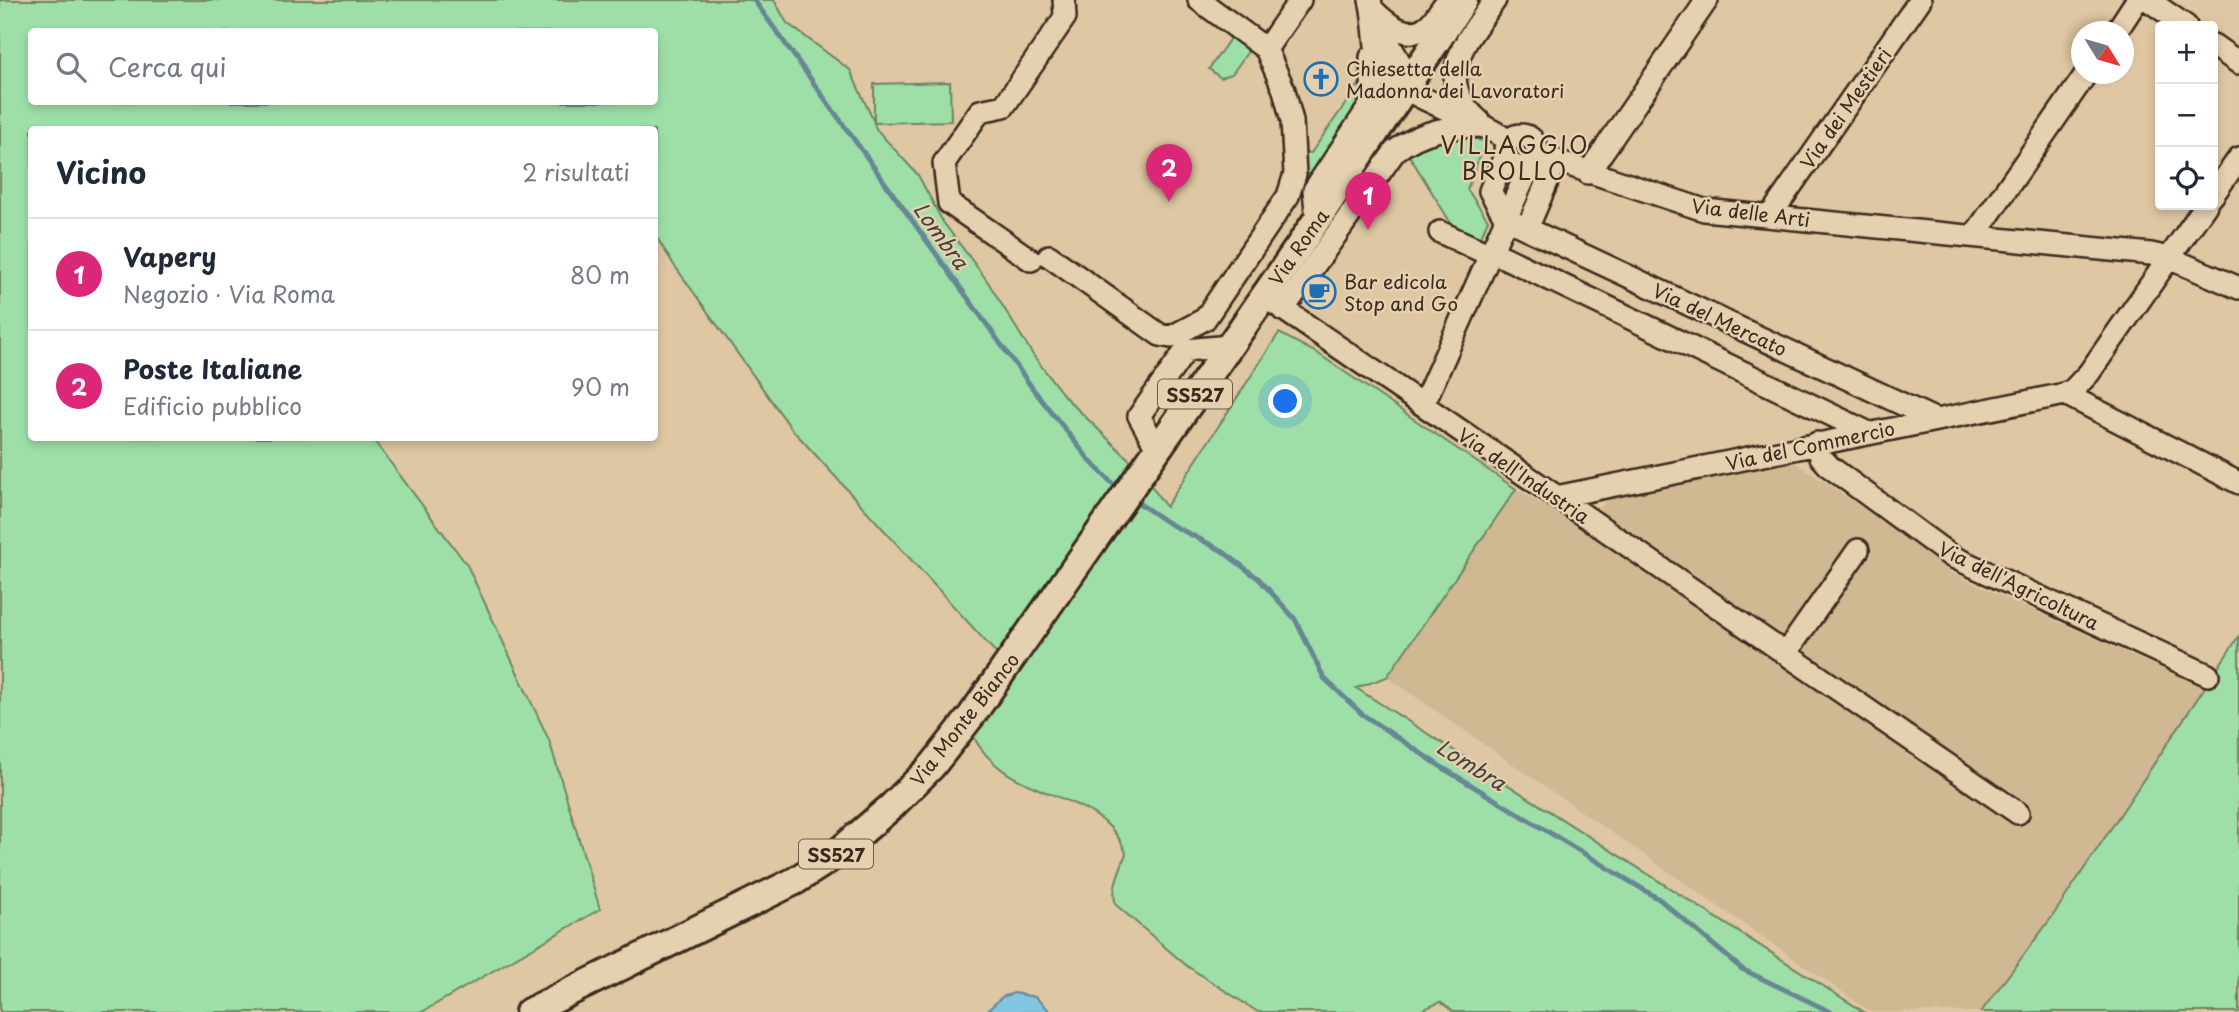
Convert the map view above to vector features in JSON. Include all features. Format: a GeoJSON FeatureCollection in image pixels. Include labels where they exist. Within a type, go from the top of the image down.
{"type":"FeatureCollection","features":[{"type":"Feature","properties":{"kind":"main road","name":"Via Roma"},"geometry":{"type":"LineString","coordinates":[[1128,492],[1228,346],[1273,303],[1317,220],[1464,0]]}},
{"type":"Feature","properties":{"kind":"main road","name":"Via Monte Bianco"},"geometry":{"type":"LineString","coordinates":[[529,1012],[795,881],[835,855],[892,806],[932,766],[972,715],[1128,492]]}},
{"type":"Feature","properties":{"kind":"street"},"geometry":{"type":"LineString","coordinates":[[1064,0],[1065,17],[1004,106],[980,111],[944,163],[949,202],[1160,335],[1171,337],[1205,319],[1288,196],[1294,174],[1292,121],[1284,90],[1266,49],[1199,0]]}},
{"type":"Feature","properties":{"kind":"street"},"geometry":{"type":"LineString","coordinates":[[1266,49],[1300,0]]}},
{"type":"Feature","properties":{"kind":"street"},"geometry":{"type":"LineString","coordinates":[[1374,16],[1410,32],[1427,27],[1449,0]]}},
{"type":"Feature","properties":{"kind":"street"},"geometry":{"type":"LineString","coordinates":[[1495,0],[1455,63],[1457,91],[1464,105],[1507,148],[1490,191],[1506,219]]}},
{"type":"Feature","properties":{"kind":"street"},"geometry":{"type":"LineString","coordinates":[[1588,173],[1707,0]]}},
{"type":"Feature","properties":{"kind":"street","name":"Via dei Mestieri"},"geometry":{"type":"LineString","coordinates":[[1770,216],[1920,0]]}},
{"type":"Feature","properties":{"kind":"street"},"geometry":{"type":"LineString","coordinates":[[2123,21],[2137,0]]}},
{"type":"Feature","properties":{"kind":"street"},"geometry":{"type":"LineString","coordinates":[[2148,0],[2179,21]]}},
{"type":"Feature","properties":{"kind":"street"},"geometry":{"type":"LineString","coordinates":[[1374,16],[1383,71],[1391,82],[1484,126]]}},
{"type":"Feature","properties":{"kind":"street"},"geometry":{"type":"LineString","coordinates":[[1317,220],[1314,190],[1373,101],[1370,50],[1374,16]]}},
{"type":"Feature","properties":{"kind":"street"},"geometry":{"type":"LineString","coordinates":[[2218,48],[2239,63]]}},
{"type":"Feature","properties":{"kind":"street"},"geometry":{"type":"LineString","coordinates":[[1974,236],[2080,84]]}},
{"type":"Feature","properties":{"kind":"street","name":"Via Roma"},"geometry":{"type":"LineString","coordinates":[[1273,303],[1388,160],[1417,136],[1454,127],[1484,126]]}},
{"type":"Feature","properties":{"kind":"street","name":"Via delle Arti"},"geometry":{"type":"LineString","coordinates":[[1507,148],[1517,135],[1527,136],[1535,143],[1533,158],[1556,162],[1703,210],[2169,258],[2239,288]]}},
{"type":"Feature","properties":{"kind":"street"},"geometry":{"type":"LineString","coordinates":[[1423,405],[1533,158]]}},
{"type":"Feature","properties":{"kind":"street"},"geometry":{"type":"LineString","coordinates":[[2218,188],[2239,158]]}},
{"type":"Feature","properties":{"kind":"street"},"geometry":{"type":"LineString","coordinates":[[1527,229],[1556,162]]}},
{"type":"Feature","properties":{"kind":"street"},"geometry":{"type":"LineString","coordinates":[[2064,394],[2080,384],[2203,210]]}},
{"type":"Feature","properties":{"kind":"street","name":"Via del Mercato"},"geometry":{"type":"LineString","coordinates":[[1506,219],[1934,419]]}},
{"type":"Feature","properties":{"kind":"street","name":"Via del Mercato"},"geometry":{"type":"LineString","coordinates":[[1440,232],[1490,253],[1869,433]]}},
{"type":"Feature","properties":{"kind":"street","name":"Via dell'Industria"},"geometry":{"type":"LineString","coordinates":[[1273,303],[2018,813]]}},
{"type":"Feature","properties":{"kind":"street"},"geometry":{"type":"LineString","coordinates":[[2064,394],[2239,483]]}},
{"type":"Feature","properties":{"kind":"street","name":"Via del Commercio"},"geometry":{"type":"LineString","coordinates":[[1556,497],[2064,394]]}},
{"type":"Feature","properties":{"kind":"street","name":"Via dell'Agricoltura"},"geometry":{"type":"LineString","coordinates":[[1817,443],[1821,457],[1829,467],[1951,556],[2208,675]]}},
{"type":"Feature","properties":{"kind":"street"},"geometry":{"type":"LineString","coordinates":[[1786,653],[1858,550]]}},
{"type":"Feature","properties":{"kind":"shaded area"},"geometry":{"type":"Polygon","coordinates":[[[1790,459],[1946,564],[1949,572],[2204,688],[2052,917],[1981,1012],[1871,1012],[1387,677],[1516,489],[1589,531],[1607,497],[1790,459]]]}},
{"type":"Feature","properties":{"kind":"green space"},"geometry":{"type":"Polygon","coordinates":[[[0,0],[774,0],[787,23],[850,70],[874,122],[874,84],[950,82],[951,121],[874,123],[876,129],[918,175],[943,222],[986,279],[1033,355],[1065,397],[1141,471],[1166,507],[1279,333],[1317,353],[1516,489],[1387,677],[1356,688],[1864,1012],[1454,1012],[1440,1002],[1418,1012],[1258,1012],[1187,966],[1116,905],[1115,885],[1126,853],[1114,831],[1076,804],[1030,785],[1008,773],[988,757],[972,734],[988,707],[972,688],[998,655],[791,428],[658,240],[658,126],[28,126],[28,441],[374,441],[467,565],[549,740],[600,909],[422,1012],[0,1012],[0,0]]]}},
{"type":"Feature","properties":{"kind":"green space"},"geometry":{"type":"Polygon","coordinates":[[[1231,37],[1249,50],[1232,74],[1221,78],[1209,69],[1231,37]]]}},
{"type":"Feature","properties":{"kind":"green space"},"geometry":{"type":"Polygon","coordinates":[[[1365,76],[1365,97],[1305,191],[1305,152],[1311,153],[1365,76]]]}},
{"type":"Feature","properties":{"kind":"green space"},"geometry":{"type":"Polygon","coordinates":[[[1467,136],[1485,142],[1467,189],[1488,220],[1478,243],[1457,233],[1409,155],[1435,140],[1467,136]]]}},
{"type":"Feature","properties":{"kind":"green space"},"geometry":{"type":"Polygon","coordinates":[[[2239,636],[2239,1012],[1981,1012],[2052,917],[2239,636]]]}},
{"type":"Feature","properties":{"kind":"water"},"geometry":{"type":"Polygon","coordinates":[[[1014,993],[1035,997],[1051,1012],[986,1012],[1002,997],[1014,993]]]}},
{"type":"Feature","properties":{"kind":"waterway","name":"Lombra"},"geometry":{"type":"LineString","coordinates":[[754,0],[1033,389],[1091,462],[1112,483]]}},
{"type":"Feature","properties":{"kind":"waterway","name":"Lombra"},"geometry":{"type":"LineString","coordinates":[[1137,502],[1168,523],[1221,550],[1259,579],[1295,619],[1324,678],[1362,714],[1443,768],[1659,899],[1742,969],[1831,1012]]}},
{"type":"Feature","properties":{"kind":"place","name":"Chiesetta della Madonna dei Lavoratori"},"geometry":{"type":"Point","coordinates":[1321,79]}},
{"type":"Feature","properties":{"kind":"place","name":"Poste Italiane"},"geometry":{"type":"Point","coordinates":[1169,202]}},
{"type":"Feature","properties":{"kind":"place","name":"Vapery"},"geometry":{"type":"Point","coordinates":[1368,230]}},
{"type":"Feature","properties":{"kind":"place","name":"Bar edicola Stop and Go"},"geometry":{"type":"Point","coordinates":[1319,292]}},
{"type":"Feature","properties":{"kind":"district","name":"VILLAGGIO BROLLO"},"geometry":{"type":"Point","coordinates":[1515,157]}}]}
